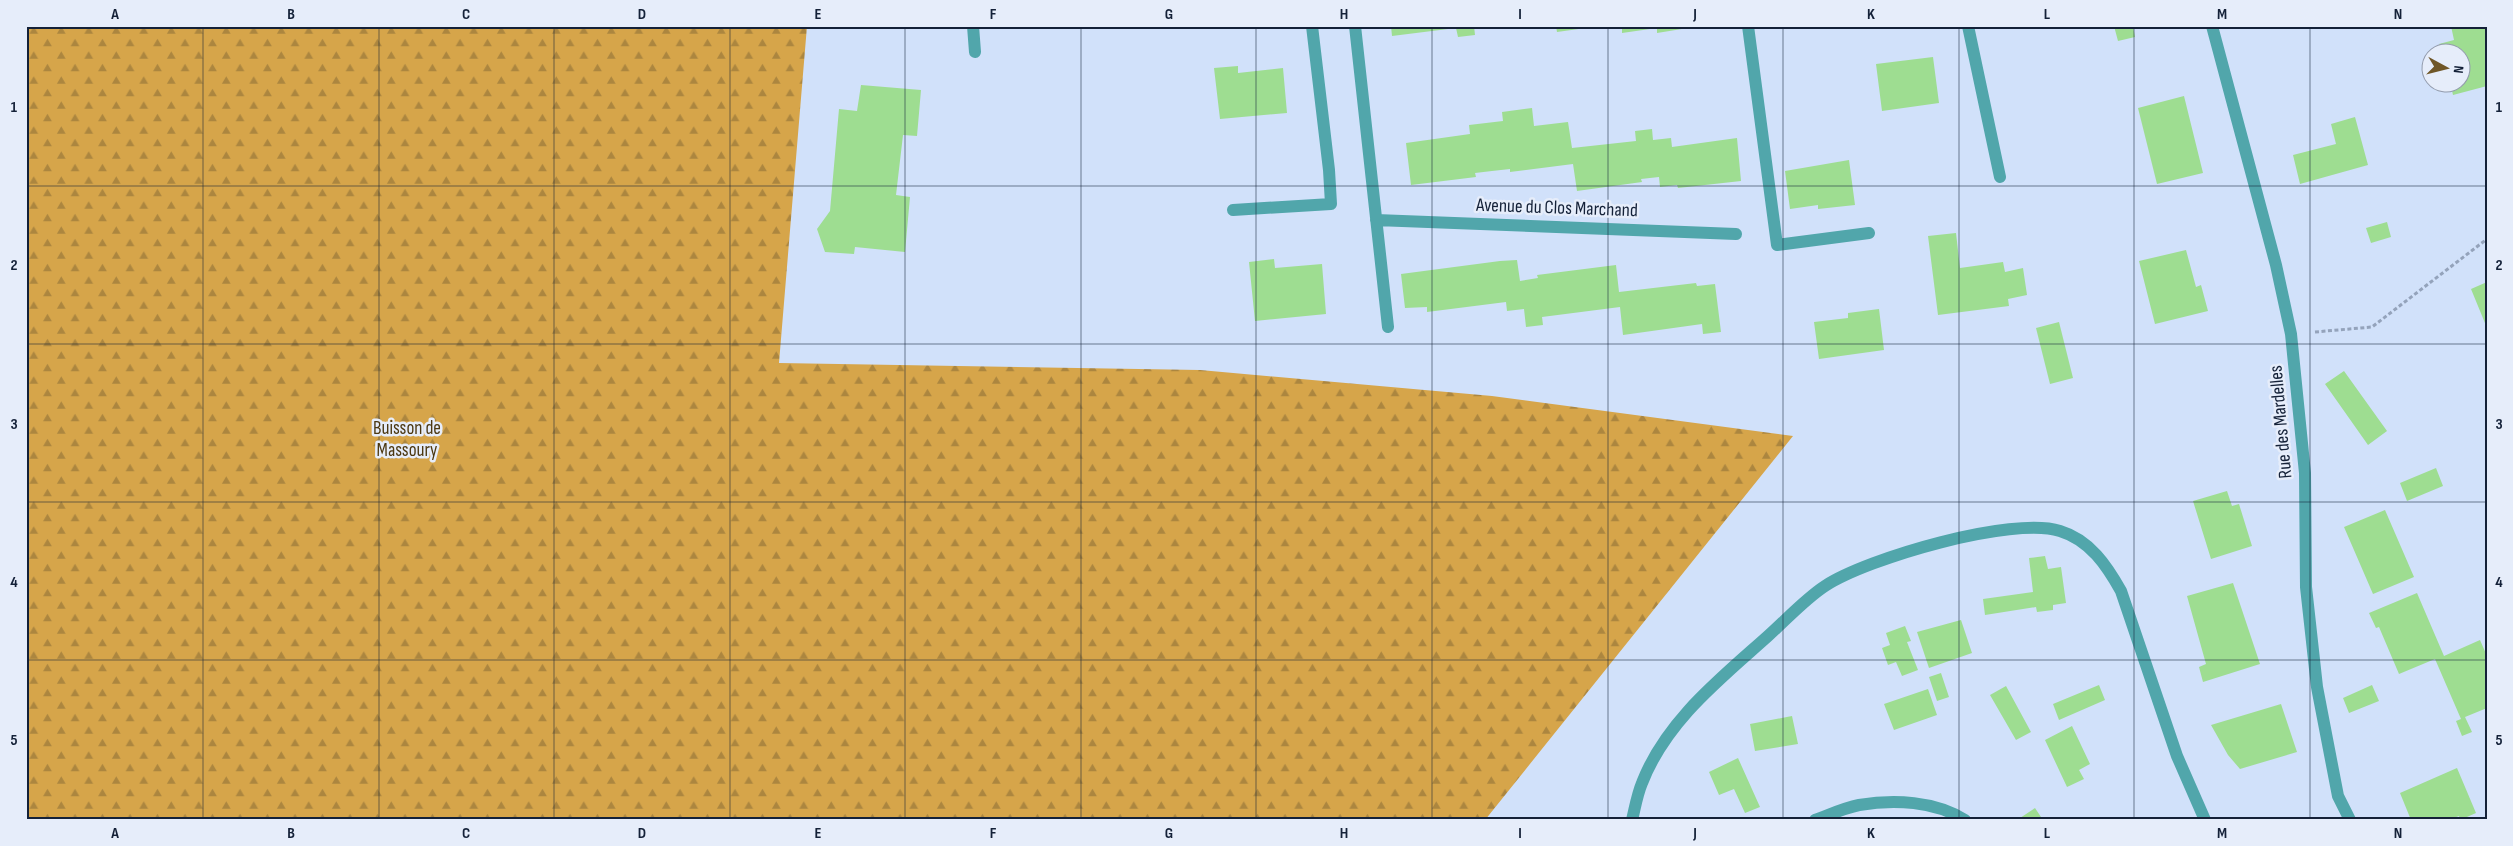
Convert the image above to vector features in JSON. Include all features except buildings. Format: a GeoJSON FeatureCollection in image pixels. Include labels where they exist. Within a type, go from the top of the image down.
{"type":"FeatureCollection","features":[{"type":"Feature","properties":{"kind":"street"},"geometry":{"type":"LineString","coordinates":[[973,26],[975,52]]}},
{"type":"Feature","properties":{"kind":"street"},"geometry":{"type":"LineString","coordinates":[[1233,210],[1331,204],[1329,170],[1312,26]]}},
{"type":"Feature","properties":{"kind":"street"},"geometry":{"type":"LineString","coordinates":[[1355,26],[1388,326]]}},
{"type":"Feature","properties":{"kind":"street"},"geometry":{"type":"LineString","coordinates":[[1748,26],[1777,245],[1869,233]]}},
{"type":"Feature","properties":{"kind":"street"},"geometry":{"type":"LineString","coordinates":[[1968,26],[2000,177]]}},
{"type":"Feature","properties":{"kind":"street","name":"Rue des Mardelles"},"geometry":{"type":"LineString","coordinates":[[2212,26],[2276,265],[2291,334],[2305,473],[2306,587],[2317,687],[2338,796],[2350,820]]}},
{"type":"Feature","properties":{"kind":"street","name":"Avenue du Clos Marchand"},"geometry":{"type":"LineString","coordinates":[[1376,220],[1736,234]]}},
{"type":"Feature","properties":{"kind":"street"},"geometry":{"type":"LineString","coordinates":[[1632,820],[1642,783],[1666,739],[1702,695],[1825,586],[1881,560],[1939,542],[1997,532],[2028,529],[2060,531],[2087,545],[2107,566],[2121,590],[2177,756],[2205,820]]}},
{"type":"Feature","properties":{"kind":"street"},"geometry":{"type":"LineString","coordinates":[[1815,820],[1858,805],[1899,801],[1939,808],[1965,820]]}},
{"type":"Feature","properties":{"kind":"path"},"geometry":{"type":"LineString","coordinates":[[2291,334],[2372,327],[2487,239]]}},
{"type":"Feature","properties":{"kind":"green space","name":"Buisson de Massoury"},"geometry":{"type":"Polygon","coordinates":[[[26,26],[807,26],[779,363],[1200,370],[1492,396],[1793,436],[1485,820],[26,820],[26,26]]]}}]}
